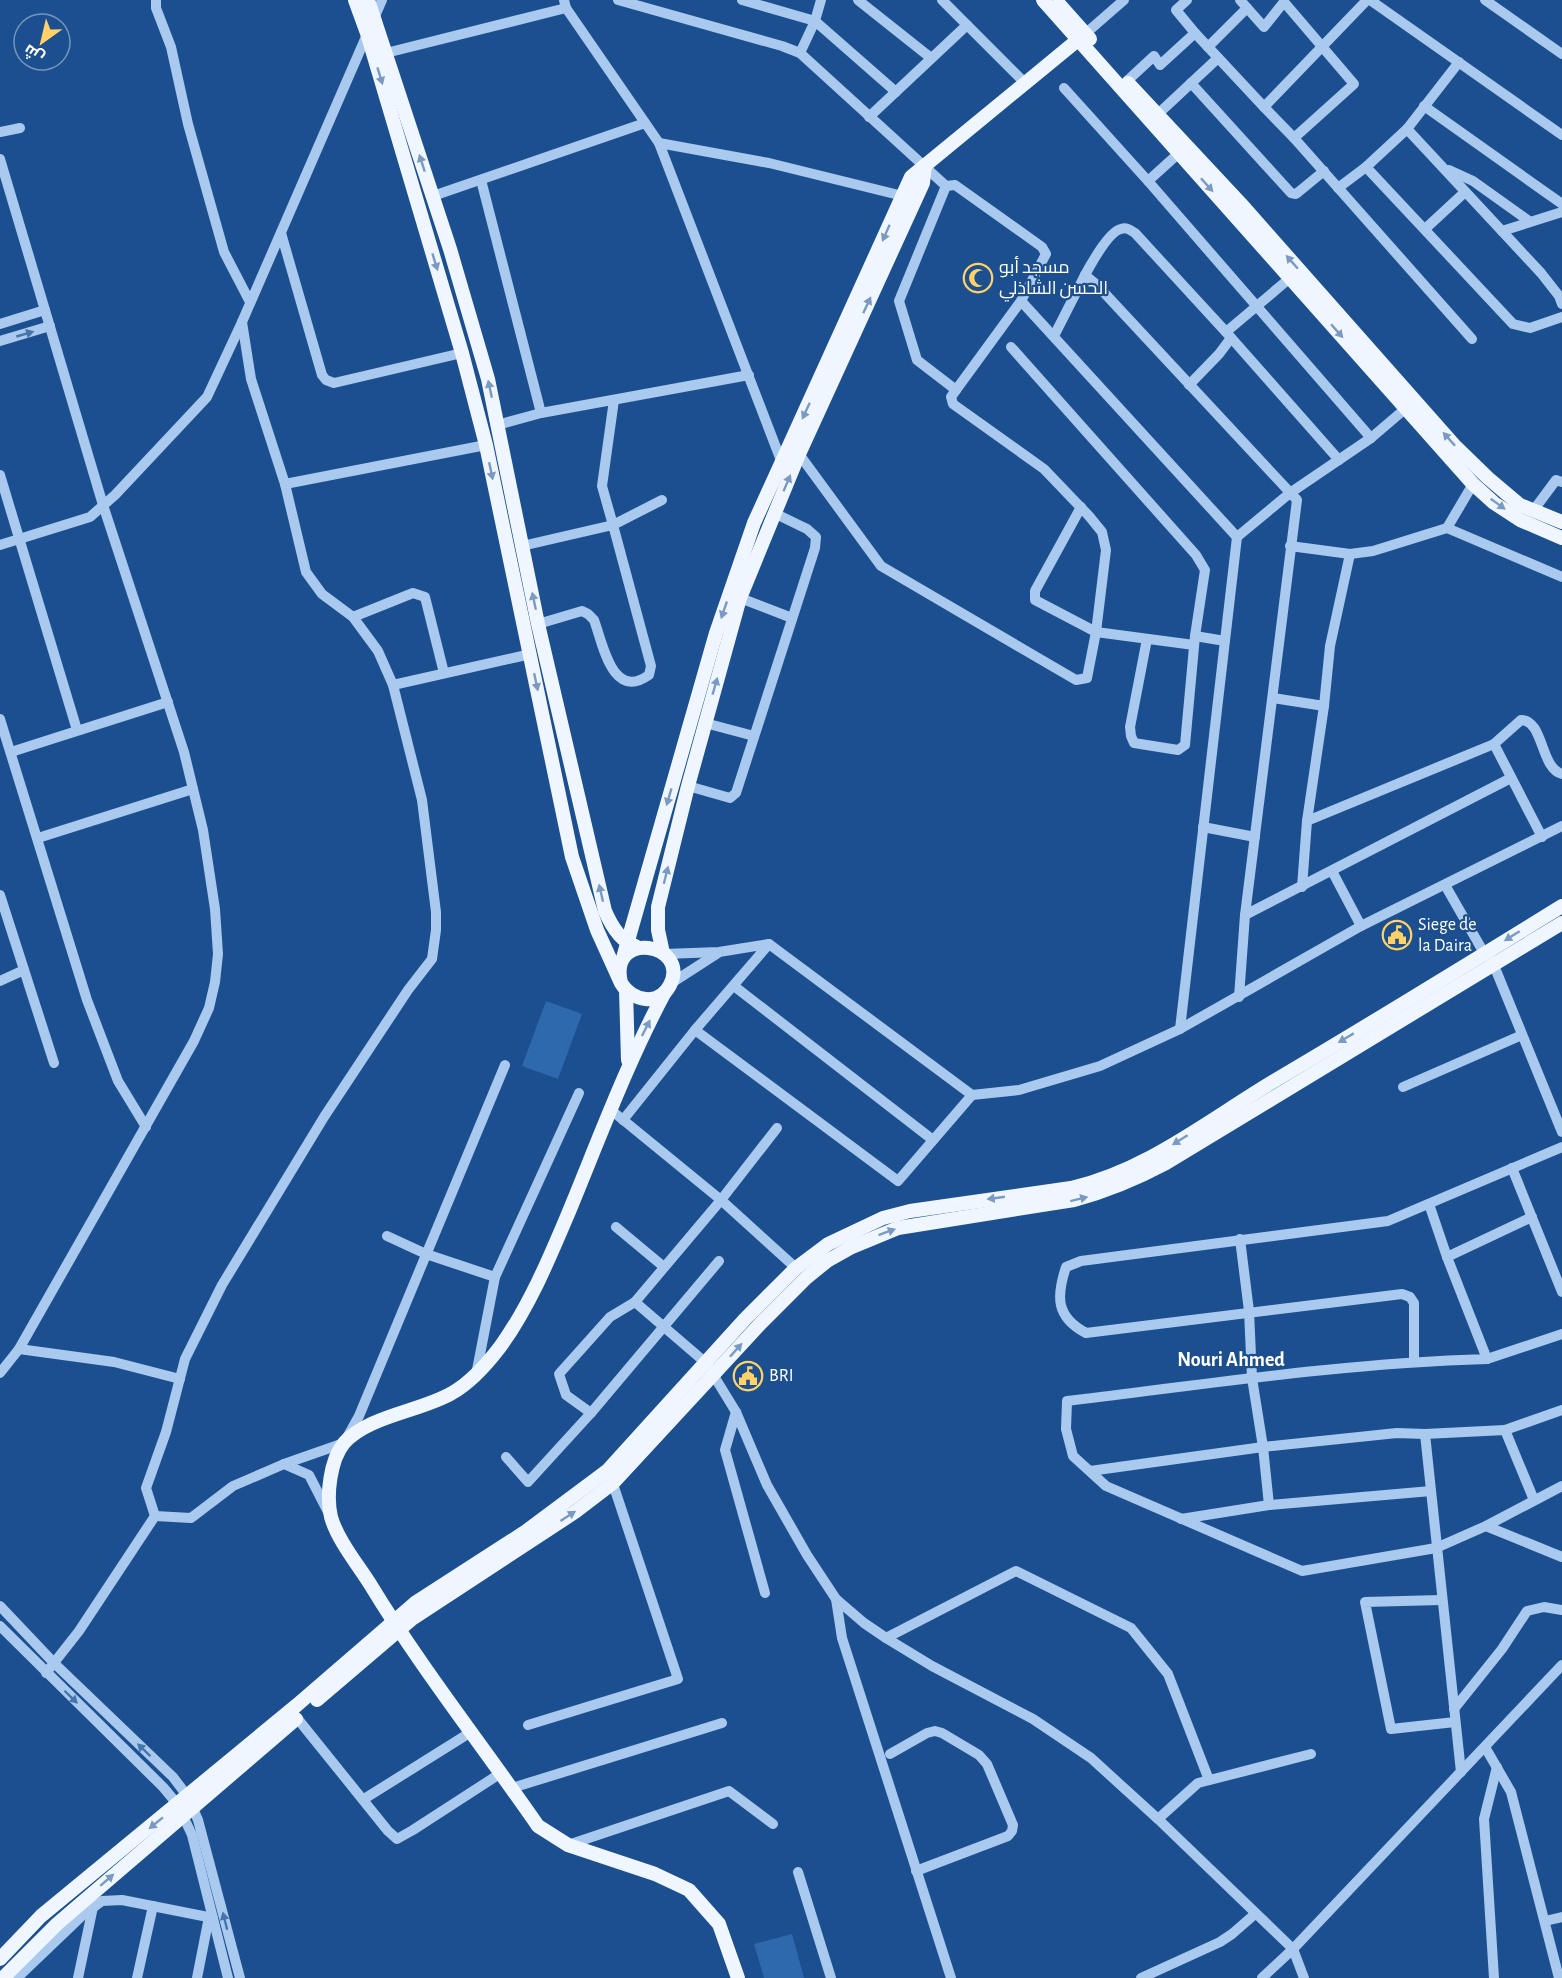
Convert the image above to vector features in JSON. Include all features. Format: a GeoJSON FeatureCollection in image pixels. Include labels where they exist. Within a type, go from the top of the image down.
{"type":"FeatureCollection","features":[{"type":"Feature","properties":{"kind":"main road"},"geometry":{"type":"LineString","coordinates":[[355,0],[367,33],[462,353],[486,445],[572,857],[597,930],[624,987],[638,999],[645,1000],[653,999],[668,988]]}},
{"type":"Feature","properties":{"kind":"main road"},"geometry":{"type":"LineString","coordinates":[[368,0],[433,196],[488,379],[538,624],[605,911],[616,932],[634,945],[652,947],[664,953]]}},
{"type":"Feature","properties":{"kind":"main road"},"geometry":{"type":"LineString","coordinates":[[1043,0],[1158,114],[1249,213],[1454,446],[1520,505],[1562,522]]}},
{"type":"Feature","properties":{"kind":"main road"},"geometry":{"type":"LineString","coordinates":[[1054,0],[1179,153],[1473,484],[1520,520],[1562,538]]}},
{"type":"Feature","properties":{"kind":"main road"},"geometry":{"type":"LineString","coordinates":[[628,1065],[624,987],[620,967],[634,945],[716,633],[754,523],[911,177],[1082,37]]}},
{"type":"Feature","properties":{"kind":"main road"},"geometry":{"type":"LineString","coordinates":[[738,1978],[719,1924],[689,1890],[655,1874],[568,1845],[538,1826],[395,1626],[332,1518],[328,1492],[334,1465],[344,1443],[363,1429],[451,1394],[476,1375],[500,1347],[522,1311],[552,1250],[628,1065],[668,988],[673,971],[664,953],[658,930],[658,907],[688,786],[740,598],[799,454],[923,183],[925,165]]}},
{"type":"Feature","properties":{"kind":"main road"},"geometry":{"type":"LineString","coordinates":[[3,1978],[57,1924],[185,1806],[297,1706],[395,1626],[412,1619],[474,1576],[575,1512],[613,1483],[761,1323],[806,1278],[852,1247],[898,1228],[1074,1200],[1100,1193],[1138,1178],[1166,1163],[1489,958],[1562,906]]}},
{"type":"Feature","properties":{"kind":"main road"},"geometry":{"type":"LineString","coordinates":[[0,1959],[41,1916],[297,1718],[424,1597],[525,1532],[608,1470],[745,1319],[796,1268],[828,1244],[883,1218],[952,1204],[1071,1188],[1094,1183],[1114,1175],[1170,1147],[1278,1078],[1489,958],[1562,923]]}},
{"type":"Feature","properties":{"kind":"street"},"geometry":{"type":"LineString","coordinates":[[156,0],[156,9],[171,47],[188,124],[224,252],[250,303]]}},
{"type":"Feature","properties":{"kind":"street"},"geometry":{"type":"LineString","coordinates":[[367,33],[368,0]]}},
{"type":"Feature","properties":{"kind":"street"},"geometry":{"type":"LineString","coordinates":[[0,545],[90,517],[196,411],[207,397],[382,0]]}},
{"type":"Feature","properties":{"kind":"street"},"geometry":{"type":"LineString","coordinates":[[618,0],[800,53],[946,186]]}},
{"type":"Feature","properties":{"kind":"street"},"geometry":{"type":"LineString","coordinates":[[742,0],[815,21],[896,92]]}},
{"type":"Feature","properties":{"kind":"street"},"geometry":{"type":"LineString","coordinates":[[800,53],[815,21],[821,0]]}},
{"type":"Feature","properties":{"kind":"street"},"geometry":{"type":"LineString","coordinates":[[858,0],[931,58]]}},
{"type":"Feature","properties":{"kind":"street"},"geometry":{"type":"LineString","coordinates":[[942,0],[1025,83]]}},
{"type":"Feature","properties":{"kind":"street"},"geometry":{"type":"LineString","coordinates":[[1082,37],[1125,0]]}},
{"type":"Feature","properties":{"kind":"street"},"geometry":{"type":"LineString","coordinates":[[1167,0],[1324,171],[1472,339]]}},
{"type":"Feature","properties":{"kind":"street"},"geometry":{"type":"LineString","coordinates":[[1176,10],[1187,0]]}},
{"type":"Feature","properties":{"kind":"street"},"geometry":{"type":"LineString","coordinates":[[1264,107],[1369,0],[1562,135]]}},
{"type":"Feature","properties":{"kind":"street"},"geometry":{"type":"LineString","coordinates":[[1485,0],[1562,54]]}},
{"type":"Feature","properties":{"kind":"street"},"geometry":{"type":"LineString","coordinates":[[1208,47],[1244,4],[1264,27],[1285,1],[1354,84],[1294,138]]}},
{"type":"Feature","properties":{"kind":"street"},"geometry":{"type":"LineString","coordinates":[[386,54],[565,4],[659,143],[782,462]]}},
{"type":"Feature","properties":{"kind":"street"},"geometry":{"type":"LineString","coordinates":[[869,117],[967,25]]}},
{"type":"Feature","properties":{"kind":"street"},"geometry":{"type":"LineString","coordinates":[[1127,81],[1154,56],[1160,65],[1195,33]]}},
{"type":"Feature","properties":{"kind":"street"},"geometry":{"type":"LineString","coordinates":[[1158,114],[1218,58]]}},
{"type":"Feature","properties":{"kind":"street"},"geometry":{"type":"LineString","coordinates":[[1338,188],[1366,167],[1407,129],[1459,62]]}},
{"type":"Feature","properties":{"kind":"street"},"geometry":{"type":"LineString","coordinates":[[1191,83],[1291,193],[1296,194],[1324,171]]}},
{"type":"Feature","properties":{"kind":"street"},"geometry":{"type":"LineString","coordinates":[[1064,88],[1148,181],[1371,438]]}},
{"type":"Feature","properties":{"kind":"street"},"geometry":{"type":"LineString","coordinates":[[1424,106],[1562,204]]}},
{"type":"Feature","properties":{"kind":"street"},"geometry":{"type":"LineString","coordinates":[[433,196],[645,123]]}},
{"type":"Feature","properties":{"kind":"street"},"geometry":{"type":"LineString","coordinates":[[0,132],[20,128]]}},
{"type":"Feature","properties":{"kind":"street"},"geometry":{"type":"LineString","coordinates":[[1407,129],[1541,273],[1559,296],[1562,304]]}},
{"type":"Feature","properties":{"kind":"street"},"geometry":{"type":"LineString","coordinates":[[659,143],[769,163],[903,196]]}},
{"type":"Feature","properties":{"kind":"street"},"geometry":{"type":"LineString","coordinates":[[1148,181],[1179,153]]}},
{"type":"Feature","properties":{"kind":"street"},"geometry":{"type":"LineString","coordinates":[[0,159],[103,505],[184,752],[203,830],[218,954],[209,1008],[194,1041],[20,1349],[0,1373]]}},
{"type":"Feature","properties":{"kind":"street"},"geometry":{"type":"LineString","coordinates":[[1441,166],[1473,182],[1529,221]]}},
{"type":"Feature","properties":{"kind":"street"},"geometry":{"type":"LineString","coordinates":[[1366,167],[1513,324],[1530,328],[1562,317]]}},
{"type":"Feature","properties":{"kind":"street"},"geometry":{"type":"LineString","coordinates":[[481,180],[541,413]]}},
{"type":"Feature","properties":{"kind":"street"},"geometry":{"type":"LineString","coordinates":[[799,454],[880,566],[897,578],[1076,680],[1087,678],[1096,632],[1106,550],[1102,532],[1044,469],[953,404],[951,397],[1021,301],[1046,254],[1042,248],[955,185],[946,186]]}},
{"type":"Feature","properties":{"kind":"street"},"geometry":{"type":"LineString","coordinates":[[946,186],[899,301],[917,360],[956,390]]}},
{"type":"Feature","properties":{"kind":"street"},"geometry":{"type":"LineString","coordinates":[[1425,229],[1465,192]]}},
{"type":"Feature","properties":{"kind":"street"},"geometry":{"type":"LineString","coordinates":[[1502,231],[1562,212]]}},
{"type":"Feature","properties":{"kind":"street"},"geometry":{"type":"LineString","coordinates":[[1054,336],[1092,262],[1115,231],[1129,229],[1340,460]]}},
{"type":"Feature","properties":{"kind":"street"},"geometry":{"type":"LineString","coordinates":[[281,233],[322,375],[326,380],[334,383],[462,353]]}},
{"type":"Feature","properties":{"kind":"street"},"geometry":{"type":"LineString","coordinates":[[1085,275],[1096,284],[1297,500],[1245,915],[1239,997]]}},
{"type":"Feature","properties":{"kind":"street"},"geometry":{"type":"LineString","coordinates":[[1190,385],[1220,354],[1228,335],[1290,278]]}},
{"type":"Feature","properties":{"kind":"street"},"geometry":{"type":"LineString","coordinates":[[1021,301],[1237,537]]}},
{"type":"Feature","properties":{"kind":"street"},"geometry":{"type":"LineString","coordinates":[[0,324],[45,310]]}},
{"type":"Feature","properties":{"kind":"street"},"geometry":{"type":"LineString","coordinates":[[155,1516],[146,1488],[166,1432],[185,1359],[222,1285],[324,1117],[408,990],[432,959],[436,930],[436,912],[422,800],[393,685],[378,651],[353,617],[322,594],[306,572],[285,484],[251,379],[242,322]]}},
{"type":"Feature","properties":{"kind":"street"},"geometry":{"type":"LineString","coordinates":[[0,341],[50,327]]}},
{"type":"Feature","properties":{"kind":"street"},"geometry":{"type":"LineString","coordinates":[[1011,347],[1196,555],[1205,570],[1195,640],[1185,745],[1178,750],[1134,743],[1131,736],[1130,728],[1147,639]]}},
{"type":"Feature","properties":{"kind":"street"},"geometry":{"type":"LineString","coordinates":[[497,425],[541,413],[748,375]]}},
{"type":"Feature","properties":{"kind":"street"},"geometry":{"type":"LineString","coordinates":[[538,624],[582,610],[594,620],[612,672],[624,680],[636,682],[649,675],[651,666],[602,486],[614,400]]}},
{"type":"Feature","properties":{"kind":"street"},"geometry":{"type":"LineString","coordinates":[[1180,1029],[1237,537],[1290,493],[1371,438],[1405,409]]}},
{"type":"Feature","properties":{"kind":"street"},"geometry":{"type":"LineString","coordinates":[[285,484],[486,445]]}},
{"type":"Feature","properties":{"kind":"street"},"geometry":{"type":"LineString","coordinates":[[0,475],[77,730]]}},
{"type":"Feature","properties":{"kind":"street"},"geometry":{"type":"LineString","coordinates":[[1533,511],[1556,480],[1562,482]]}},
{"type":"Feature","properties":{"kind":"street"},"geometry":{"type":"LineString","coordinates":[[1447,528],[1473,484]]}},
{"type":"Feature","properties":{"kind":"street"},"geometry":{"type":"LineString","coordinates":[[522,546],[613,525],[662,500]]}},
{"type":"Feature","properties":{"kind":"street"},"geometry":{"type":"LineString","coordinates":[[1081,507],[1034,596],[1035,600],[1096,632],[1147,639],[1225,641]]}},
{"type":"Feature","properties":{"kind":"street"},"geometry":{"type":"LineString","coordinates":[[688,786],[730,798],[736,793],[815,548],[816,537],[807,529],[774,513]]}},
{"type":"Feature","properties":{"kind":"street"},"geometry":{"type":"LineString","coordinates":[[1290,546],[1350,554],[1373,550],[1447,528],[1562,577]]}},
{"type":"Feature","properties":{"kind":"street"},"geometry":{"type":"LineString","coordinates":[[1302,887],[1307,821],[1324,706],[1330,646],[1350,554]]}},
{"type":"Feature","properties":{"kind":"street"},"geometry":{"type":"LineString","coordinates":[[353,617],[413,593],[425,597],[444,673]]}},
{"type":"Feature","properties":{"kind":"street"},"geometry":{"type":"LineString","coordinates":[[740,598],[792,618]]}},
{"type":"Feature","properties":{"kind":"street"},"geometry":{"type":"LineString","coordinates":[[393,685],[531,654]]}},
{"type":"Feature","properties":{"kind":"street"},"geometry":{"type":"LineString","coordinates":[[1273,698],[1324,706]]}},
{"type":"Feature","properties":{"kind":"street"},"geometry":{"type":"LineString","coordinates":[[11,752],[168,702]]}},
{"type":"Feature","properties":{"kind":"street"},"geometry":{"type":"LineString","coordinates":[[0,719],[87,1000],[118,1081],[146,1127]]}},
{"type":"Feature","properties":{"kind":"street"},"geometry":{"type":"LineString","coordinates":[[1307,821],[1494,744],[1521,720],[1527,720],[1533,725],[1553,769],[1562,774]]}},
{"type":"Feature","properties":{"kind":"street"},"geometry":{"type":"LineString","coordinates":[[705,723],[754,736]]}},
{"type":"Feature","properties":{"kind":"street"},"geometry":{"type":"LineString","coordinates":[[1494,744],[1542,837]]}},
{"type":"Feature","properties":{"kind":"street"},"geometry":{"type":"LineString","coordinates":[[1245,915],[1512,778]]}},
{"type":"Feature","properties":{"kind":"street"},"geometry":{"type":"LineString","coordinates":[[38,838],[193,789]]}},
{"type":"Feature","properties":{"kind":"street"},"geometry":{"type":"LineString","coordinates":[[664,953],[719,952],[769,945],[972,1095],[1019,1090],[1100,1066],[1180,1029],[1361,926],[1562,826]]}},
{"type":"Feature","properties":{"kind":"street"},"geometry":{"type":"LineString","coordinates":[[1203,827],[1255,837]]}},
{"type":"Feature","properties":{"kind":"street"},"geometry":{"type":"LineString","coordinates":[[1332,871],[1361,926]]}},
{"type":"Feature","properties":{"kind":"street"},"geometry":{"type":"LineString","coordinates":[[1445,885],[1489,958],[1562,1132]]}},
{"type":"Feature","properties":{"kind":"street"},"geometry":{"type":"LineString","coordinates":[[0,895],[54,1063]]}},
{"type":"Feature","properties":{"kind":"street"},"geometry":{"type":"LineString","coordinates":[[622,1120],[695,1030],[769,945]]}},
{"type":"Feature","properties":{"kind":"street"},"geometry":{"type":"LineString","coordinates":[[668,988],[719,952]]}},
{"type":"Feature","properties":{"kind":"street"},"geometry":{"type":"LineString","coordinates":[[0,981],[24,970]]}},
{"type":"Feature","properties":{"kind":"street"},"geometry":{"type":"LineString","coordinates":[[734,986],[933,1140]]}},
{"type":"Feature","properties":{"kind":"street"},"geometry":{"type":"LineString","coordinates":[[695,1030],[897,1181],[972,1095]]}},
{"type":"Feature","properties":{"kind":"street"},"geometry":{"type":"LineString","coordinates":[[1403,1087],[1522,1035]]}},
{"type":"Feature","properties":{"kind":"street"},"geometry":{"type":"LineString","coordinates":[[155,1516],[191,1518],[233,1486],[284,1464],[344,1443],[359,1416],[505,1065]]}},
{"type":"Feature","properties":{"kind":"street"},"geometry":{"type":"LineString","coordinates":[[476,1375],[495,1277],[579,1093]]}},
{"type":"Feature","properties":{"kind":"street"},"geometry":{"type":"LineString","coordinates":[[611,1110],[721,1200],[796,1268]]}},
{"type":"Feature","properties":{"kind":"street"},"geometry":{"type":"LineString","coordinates":[[591,1413],[566,1395],[559,1374],[610,1317],[635,1302],[721,1200],[777,1128]]}},
{"type":"Feature","properties":{"kind":"street"},"geometry":{"type":"LineString","coordinates":[[1414,1361],[1414,1303],[1410,1297],[1402,1294],[1086,1332],[1072,1325],[1063,1314],[1059,1289],[1066,1268],[1081,1261],[1389,1221],[1562,1146]]}},
{"type":"Feature","properties":{"kind":"street"},"geometry":{"type":"LineString","coordinates":[[1512,1168],[1562,1292]]}},
{"type":"Feature","properties":{"kind":"street"},"geometry":{"type":"LineString","coordinates":[[1429,1204],[1487,1359]]}},
{"type":"Feature","properties":{"kind":"street"},"geometry":{"type":"LineString","coordinates":[[1447,1257],[1532,1217]]}},
{"type":"Feature","properties":{"kind":"street"},"geometry":{"type":"LineString","coordinates":[[616,1227],[664,1267]]}},
{"type":"Feature","properties":{"kind":"street"},"geometry":{"type":"LineString","coordinates":[[387,1236],[426,1254],[495,1277]]}},
{"type":"Feature","properties":{"kind":"street"},"geometry":{"type":"LineString","coordinates":[[1240,1239],[1250,1311],[1252,1378],[1269,1505]]}},
{"type":"Feature","properties":{"kind":"street"},"geometry":{"type":"LineString","coordinates":[[507,1457],[528,1482],[591,1413],[719,1261]]}},
{"type":"Feature","properties":{"kind":"street"},"geometry":{"type":"LineString","coordinates":[[635,1302],[664,1324],[706,1363],[736,1412],[767,1485],[807,1555],[836,1599],[886,1638],[932,1666],[1033,1719],[1072,1744],[1158,1819],[1293,1949],[1304,1978]]}},
{"type":"Feature","properties":{"kind":"street"},"geometry":{"type":"LineString","coordinates":[[1562,1334],[1487,1359],[1414,1361],[1067,1401],[1066,1429],[1073,1456],[1106,1486],[1302,1571],[1436,1548],[1486,1526],[1562,1486]]}},
{"type":"Feature","properties":{"kind":"street"},"geometry":{"type":"LineString","coordinates":[[20,1349],[114,1362],[180,1378]]}},
{"type":"Feature","properties":{"kind":"street"},"geometry":{"type":"LineString","coordinates":[[1090,1471],[1263,1447],[1397,1433],[1505,1430],[1562,1410]]}},
{"type":"Feature","properties":{"kind":"street"},"geometry":{"type":"LineString","coordinates":[[736,1412],[724,1450],[765,1593]]}},
{"type":"Feature","properties":{"kind":"street"},"geometry":{"type":"LineString","coordinates":[[1505,1430],[1534,1500]]}},
{"type":"Feature","properties":{"kind":"street"},"geometry":{"type":"LineString","coordinates":[[1425,1434],[1461,1772]]}},
{"type":"Feature","properties":{"kind":"street"},"geometry":{"type":"LineString","coordinates":[[284,1464],[309,1475],[332,1518]]}},
{"type":"Feature","properties":{"kind":"street"},"geometry":{"type":"LineString","coordinates":[[528,1725],[678,1679],[608,1470]]}},
{"type":"Feature","properties":{"kind":"street"},"geometry":{"type":"LineString","coordinates":[[1181,1519],[1269,1505],[1431,1491]]}},
{"type":"Feature","properties":{"kind":"street"},"geometry":{"type":"LineString","coordinates":[[46,1673],[79,1631],[155,1516]]}},
{"type":"Feature","properties":{"kind":"street"},"geometry":{"type":"LineString","coordinates":[[1486,1526],[1562,1557]]}},
{"type":"Feature","properties":{"kind":"street"},"geometry":{"type":"LineString","coordinates":[[886,1638],[1016,1571],[1131,1628],[1168,1674],[1209,1780]]}},
{"type":"Feature","properties":{"kind":"street"},"geometry":{"type":"LineString","coordinates":[[836,1599],[842,1638],[951,1978]]}},
{"type":"Feature","properties":{"kind":"street"},"geometry":{"type":"LineString","coordinates":[[1441,1600],[1365,1602],[1391,1730],[1455,1722]]}},
{"type":"Feature","properties":{"kind":"street"},"geometry":{"type":"LineString","coordinates":[[0,1606],[54,1663],[173,1777],[185,1806],[211,1918],[228,1978]]}},
{"type":"Feature","properties":{"kind":"street"},"geometry":{"type":"LineString","coordinates":[[1454,1709],[1502,1649],[1527,1611],[1544,1607],[1562,1610]]}},
{"type":"Feature","properties":{"kind":"street"},"geometry":{"type":"LineString","coordinates":[[0,1626],[185,1806],[202,1832],[240,1978]]}},
{"type":"Feature","properties":{"kind":"street"},"geometry":{"type":"LineString","coordinates":[[1262,1978],[1293,1949],[1562,1665]]}},
{"type":"Feature","properties":{"kind":"street"},"geometry":{"type":"LineString","coordinates":[[297,1718],[388,1831],[397,1839],[501,1773]]}},
{"type":"Feature","properties":{"kind":"street"},"geometry":{"type":"LineString","coordinates":[[512,1788],[722,1723]]}},
{"type":"Feature","properties":{"kind":"street"},"geometry":{"type":"LineString","coordinates":[[364,1799],[471,1732]]}},
{"type":"Feature","properties":{"kind":"street"},"geometry":{"type":"LineString","coordinates":[[890,1754],[927,1733],[942,1732],[979,1755],[987,1764],[1013,1825],[1012,1832],[1008,1836],[916,1871]]}},
{"type":"Feature","properties":{"kind":"street"},"geometry":{"type":"LineString","coordinates":[[1485,1747],[1511,1792],[1559,1978]]}},
{"type":"Feature","properties":{"kind":"street"},"geometry":{"type":"LineString","coordinates":[[1158,1819],[1197,1783],[1311,1754]]}},
{"type":"Feature","properties":{"kind":"street"},"geometry":{"type":"LineString","coordinates":[[1494,1978],[1484,1819],[1497,1767]]}},
{"type":"Feature","properties":{"kind":"street"},"geometry":{"type":"LineString","coordinates":[[568,1845],[729,1791],[773,1824]]}},
{"type":"Feature","properties":{"kind":"street"},"geometry":{"type":"LineString","coordinates":[[798,1872],[831,1978]]}},
{"type":"Feature","properties":{"kind":"street"},"geometry":{"type":"LineString","coordinates":[[21,1976],[102,1901],[113,1899],[211,1918]]}},
{"type":"Feature","properties":{"kind":"street"},"geometry":{"type":"LineString","coordinates":[[136,1978],[153,1906]]}},
{"type":"Feature","properties":{"kind":"street"},"geometry":{"type":"LineString","coordinates":[[78,1978],[93,1907]]}},
{"type":"Feature","properties":{"kind":"street"},"geometry":{"type":"LineString","coordinates":[[1141,1978],[1220,1942],[1255,1914]]}},
{"type":"Feature","properties":{"kind":"street"},"geometry":{"type":"LineString","coordinates":[[1545,1921],[1562,1917]]}},
{"type":"Feature","properties":{"kind":"street"},"geometry":{"type":"LineString","coordinates":[[197,1978],[211,1918]]}},
{"type":"Feature","properties":{"kind":"street"},"geometry":{"type":"LineString","coordinates":[[21,1976],[27,1954]]}},
{"type":"Feature","properties":{"kind":"shaded area"},"geometry":{"type":"Polygon","coordinates":[[[546,1001],[582,1014],[558,1079],[522,1066],[546,1001]]]}},
{"type":"Feature","properties":{"kind":"shaded area"},"geometry":{"type":"Polygon","coordinates":[[[792,1934],[804,1978],[764,1978],[754,1944],[792,1934]]]}},
{"type":"Feature","properties":{"kind":"place","name":"مسجد أبو الحسن الشاذلي"},"geometry":{"type":"Point","coordinates":[978,278]}},
{"type":"Feature","properties":{"kind":"place","name":"Siege de la Daira"},"geometry":{"type":"Point","coordinates":[1397,935]}},
{"type":"Feature","properties":{"kind":"place","name":"BRI"},"geometry":{"type":"Point","coordinates":[748,1376]}},
{"type":"Feature","properties":{"kind":"district","name":"Nouri Ahmed"},"geometry":{"type":"Point","coordinates":[1231,1360]}}]}
